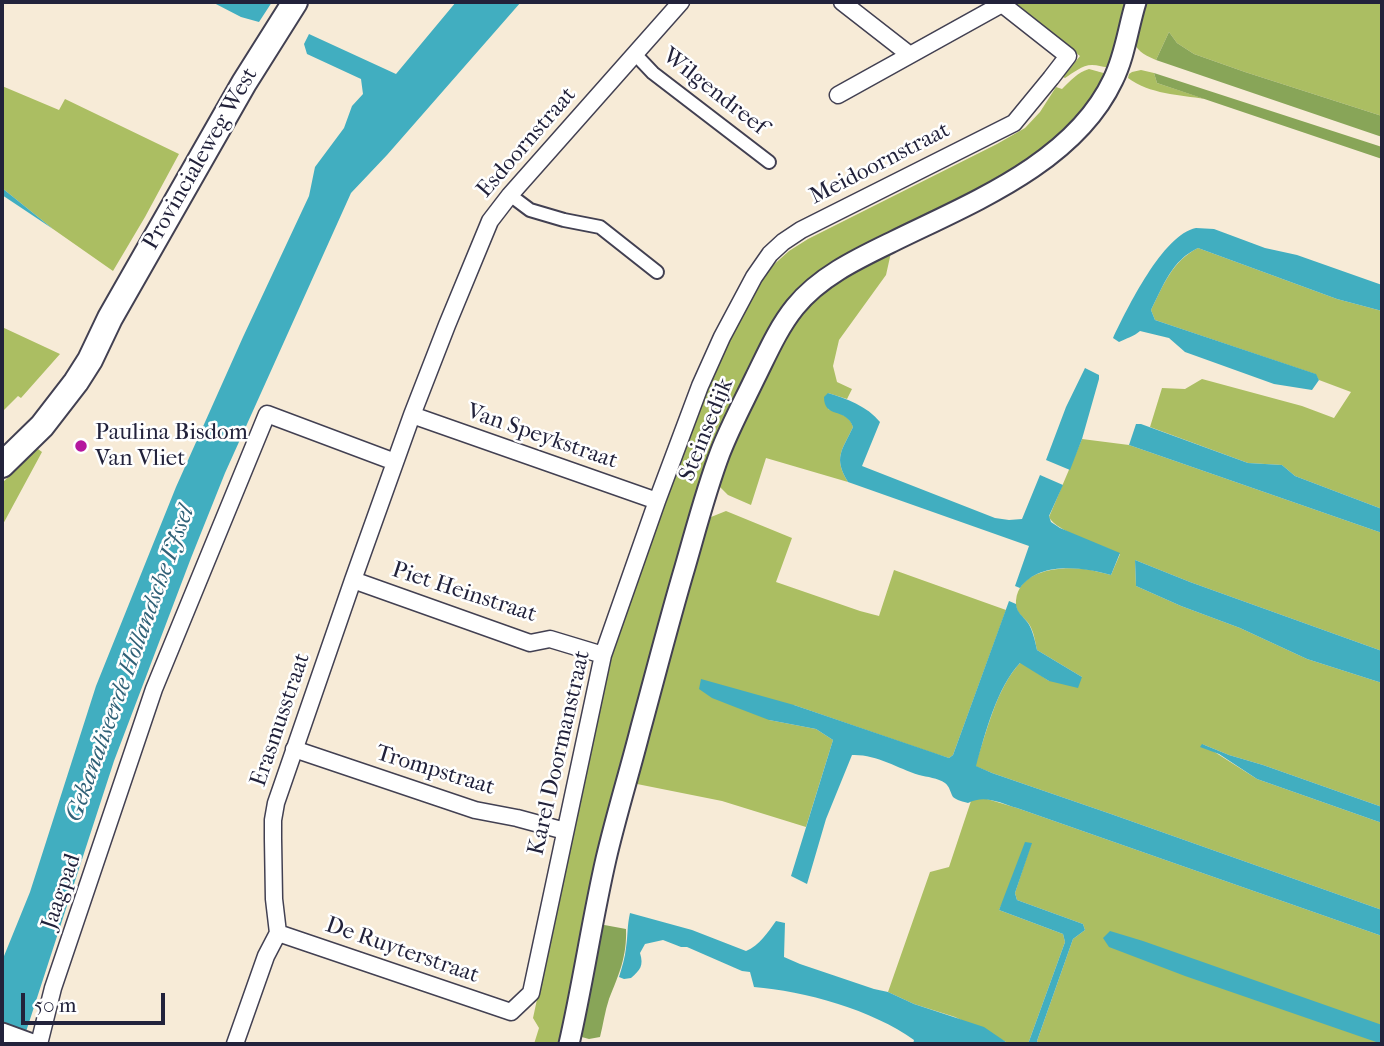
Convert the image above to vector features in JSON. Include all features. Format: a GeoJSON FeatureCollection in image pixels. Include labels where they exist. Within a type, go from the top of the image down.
{"type":"FeatureCollection","features":[{"type":"Feature","properties":{"kind":"main road","name":"Provincialeweg West"},"geometry":{"type":"LineString","coordinates":[[2,465],[42,426],[90,360],[110,318],[244,83],[295,2]]}},
{"type":"Feature","properties":{"kind":"main road","name":"Provincialeweg West"},"geometry":{"type":"LineString","coordinates":[[2,443],[54,388],[110,318]]}},
{"type":"Feature","properties":{"kind":"street","name":"Esdoornstraat"},"geometry":{"type":"LineString","coordinates":[[412,415],[490,221],[681,2]]}},
{"type":"Feature","properties":{"kind":"street"},"geometry":{"type":"LineString","coordinates":[[838,95],[910,55],[842,2]]}},
{"type":"Feature","properties":{"kind":"street","name":"Steinsedijk"},"geometry":{"type":"LineString","coordinates":[[569,1044],[621,799],[671,616],[720,453],[767,353],[796,306],[830,276],[872,251],[981,198],[1062,145],[1093,113],[1113,80],[1122,57],[1136,2]]}},
{"type":"Feature","properties":{"kind":"street","name":"Meidoornstraat"},"geometry":{"type":"LineString","coordinates":[[657,501],[700,386],[722,337],[754,277],[770,254],[801,230],[1014,122],[1068,56],[1002,4],[910,55]]}},
{"type":"Feature","properties":{"kind":"street","name":"Wilgendreef"},"geometry":{"type":"LineString","coordinates":[[635,54],[653,73],[769,162]]}},
{"type":"Feature","properties":{"kind":"street"},"geometry":{"type":"LineString","coordinates":[[510,195],[530,210],[600,227],[657,272]]}},
{"type":"Feature","properties":{"kind":"street","name":"Jaagpad"},"geometry":{"type":"LineString","coordinates":[[32,1043],[154,689],[267,414],[396,462]]}},
{"type":"Feature","properties":{"kind":"street","name":"Van Speykstraat"},"geometry":{"type":"LineString","coordinates":[[412,415],[657,501]]}},
{"type":"Feature","properties":{"kind":"street","name":"Erasmusstraat"},"geometry":{"type":"LineString","coordinates":[[278,933],[274,899],[273,820],[276,803],[412,415]]}},
{"type":"Feature","properties":{"kind":"street","name":"Karel Doormanstraat"},"geometry":{"type":"LineString","coordinates":[[511,1012],[531,993],[603,655],[657,501]]}},
{"type":"Feature","properties":{"kind":"street","name":"Piet Heinstraat"},"geometry":{"type":"LineString","coordinates":[[353,580],[530,643],[550,639],[603,655]]}},
{"type":"Feature","properties":{"kind":"street","name":"Trompstraat"},"geometry":{"type":"LineString","coordinates":[[294,749],[475,810],[565,831]]}},
{"type":"Feature","properties":{"kind":"street"},"geometry":{"type":"LineString","coordinates":[[235,1044],[266,956],[278,933]]}},
{"type":"Feature","properties":{"kind":"street","name":"De Ruyterstraat"},"geometry":{"type":"LineString","coordinates":[[278,933],[511,1012]]}},
{"type":"Feature","properties":{"kind":"street"},"geometry":{"type":"LineString","coordinates":[[2,1033],[32,1043]]}},
{"type":"Feature","properties":{"kind":"green space"},"geometry":{"type":"Polygon","coordinates":[[[1010,2],[1131,2],[1110,67],[1088,65],[1065,78],[1063,77],[1080,56],[1010,2]]]}},
{"type":"Feature","properties":{"kind":"green space"},"geometry":{"type":"Polygon","coordinates":[[[1142,2],[1382,2],[1382,116],[1194,54],[1177,43],[1169,32],[1156,60],[1149,57],[1134,43],[1142,2]]]}},
{"type":"Feature","properties":{"kind":"green space"},"geometry":{"type":"Polygon","coordinates":[[[1169,32],[1177,43],[1194,54],[1382,116],[1382,137],[1156,60],[1169,32]]]}},
{"type":"Feature","properties":{"kind":"green space"},"geometry":{"type":"Polygon","coordinates":[[[1089,69],[1107,74],[1088,109],[1034,160],[826,271],[740,398],[563,1044],[534,1044],[539,1028],[533,1018],[610,661],[706,384],[749,297],[770,268],[789,251],[1025,128],[1040,112],[1056,87],[1062,89],[1089,69]]]}},
{"type":"Feature","properties":{"kind":"green space"},"geometry":{"type":"Polygon","coordinates":[[[1141,70],[1154,73],[1157,83],[1205,99],[1155,91],[1128,78],[1132,72],[1141,70]]]}},
{"type":"Feature","properties":{"kind":"green space"},"geometry":{"type":"Polygon","coordinates":[[[1154,73],[1382,147],[1382,159],[1157,83],[1154,73]]]}},
{"type":"Feature","properties":{"kind":"green space"},"geometry":{"type":"Polygon","coordinates":[[[2,86],[59,110],[65,99],[179,154],[113,271],[53,229],[2,188],[2,86]]]}},
{"type":"Feature","properties":{"kind":"green space"},"geometry":{"type":"Polygon","coordinates":[[[892,248],[886,275],[839,340],[833,366],[837,382],[852,389],[847,399],[828,393],[828,409],[846,417],[853,427],[840,460],[848,482],[766,458],[751,505],[728,495],[718,485],[726,456],[772,355],[802,311],[834,281],[892,248]]]}},
{"type":"Feature","properties":{"kind":"green space"},"geometry":{"type":"Polygon","coordinates":[[[1198,248],[1337,299],[1382,311],[1382,509],[1295,476],[1282,465],[1248,463],[1150,427],[1162,388],[1185,389],[1202,379],[1302,406],[1334,418],[1351,392],[1319,380],[1315,374],[1155,320],[1151,310],[1164,283],[1181,260],[1198,248]]]}},
{"type":"Feature","properties":{"kind":"green space"},"geometry":{"type":"Polygon","coordinates":[[[2,327],[60,354],[21,398],[18,396],[2,412],[2,327]]]}},
{"type":"Feature","properties":{"kind":"green space"},"geometry":{"type":"Polygon","coordinates":[[[1082,439],[1129,445],[1382,533],[1382,651],[1135,560],[1136,586],[1240,628],[1307,659],[1382,683],[1382,807],[1202,744],[1257,779],[1382,823],[1382,910],[975,766],[999,697],[1021,662],[1049,681],[1082,677],[1037,650],[1031,627],[1016,606],[1017,594],[1022,585],[1039,573],[1073,568],[1111,575],[1120,554],[1070,533],[1053,523],[1049,517],[1082,439]]]}},
{"type":"Feature","properties":{"kind":"green space"},"geometry":{"type":"Polygon","coordinates":[[[38,449],[42,452],[2,526],[2,483],[38,449]]]}},
{"type":"Feature","properties":{"kind":"green space"},"geometry":{"type":"Polygon","coordinates":[[[726,511],[792,538],[776,582],[879,616],[894,570],[1006,610],[953,755],[949,758],[933,753],[794,705],[769,720],[816,729],[833,740],[806,827],[722,801],[632,783],[706,519],[726,511]]]}},
{"type":"Feature","properties":{"kind":"green space"},"geometry":{"type":"Polygon","coordinates":[[[977,798],[1017,808],[1382,936],[1382,1044],[1039,1044],[1037,1041],[1073,939],[1085,930],[1083,924],[1017,900],[1015,893],[1031,844],[999,910],[1063,934],[1065,942],[1028,1044],[1005,1044],[1006,1042],[955,1017],[914,1004],[888,992],[930,872],[949,867],[971,801],[977,798]]]}},
{"type":"Feature","properties":{"kind":"green space"},"geometry":{"type":"Polygon","coordinates":[[[599,924],[626,929],[625,948],[600,1037],[589,1039],[578,1036],[599,924]]]}},
{"type":"Feature","properties":{"kind":"water"},"geometry":{"type":"Polygon","coordinates":[[[212,2],[272,2],[259,22],[241,17],[212,2]]]}},
{"type":"Feature","properties":{"kind":"water","name":"Gekanaliseerde Hollandsche IJssel"},"geometry":{"type":"Polygon","coordinates":[[[456,2],[521,2],[351,193],[225,473],[191,558],[114,761],[22,1044],[2,1044],[2,961],[30,892],[96,686],[176,487],[309,196],[315,167],[344,128],[352,106],[363,94],[361,79],[307,54],[304,44],[309,34],[396,74],[456,2]]]}},
{"type":"Feature","properties":{"kind":"water"},"geometry":{"type":"Polygon","coordinates":[[[2,188],[53,229],[2,195],[2,188]]]}},
{"type":"Feature","properties":{"kind":"water"},"geometry":{"type":"Polygon","coordinates":[[[1196,228],[1214,229],[1382,285],[1382,311],[1337,299],[1198,248],[1181,259],[1169,274],[1151,310],[1155,320],[1316,374],[1319,380],[1312,390],[1274,384],[1185,352],[1169,338],[1140,331],[1119,342],[1113,338],[1147,274],[1159,258],[1184,233],[1196,228]]]}},
{"type":"Feature","properties":{"kind":"water"},"geometry":{"type":"Polygon","coordinates":[[[1085,368],[1099,375],[1099,379],[1070,470],[1046,460],[1066,407],[1085,368]]]}},
{"type":"Feature","properties":{"kind":"water"},"geometry":{"type":"Polygon","coordinates":[[[828,393],[863,407],[880,422],[862,466],[995,518],[1009,520],[1022,519],[1040,475],[1063,485],[1049,516],[1051,522],[1120,553],[1111,575],[1062,568],[1038,573],[1020,588],[1015,586],[1029,546],[848,482],[840,460],[853,427],[846,417],[831,411],[825,404],[824,397],[828,393]]]}},
{"type":"Feature","properties":{"kind":"water"},"geometry":{"type":"Polygon","coordinates":[[[1136,424],[1248,463],[1282,465],[1295,476],[1382,509],[1382,533],[1129,445],[1136,424]]]}},
{"type":"Feature","properties":{"kind":"water"},"geometry":{"type":"Polygon","coordinates":[[[1135,560],[1382,651],[1382,683],[1307,659],[1240,628],[1136,586],[1135,560]]]}},
{"type":"Feature","properties":{"kind":"water"},"geometry":{"type":"Polygon","coordinates":[[[1009,601],[1016,604],[1028,623],[1037,650],[1082,677],[1078,688],[1049,681],[1020,663],[998,698],[976,766],[1382,910],[1382,936],[999,802],[986,799],[968,803],[960,801],[953,797],[948,786],[942,781],[861,755],[852,755],[826,819],[807,884],[791,876],[833,740],[816,729],[769,720],[712,698],[699,689],[701,679],[794,705],[949,758],[953,755],[1009,601]]]}},
{"type":"Feature","properties":{"kind":"water"},"geometry":{"type":"Polygon","coordinates":[[[1202,744],[1382,807],[1382,823],[1257,779],[1219,754],[1200,747],[1202,744]]]}},
{"type":"Feature","properties":{"kind":"water"},"geometry":{"type":"Polygon","coordinates":[[[1025,842],[1032,843],[1015,893],[1017,900],[1083,924],[1085,930],[1073,939],[1037,1041],[1039,1044],[1028,1044],[1065,942],[1063,934],[999,910],[1025,842]]]}},
{"type":"Feature","properties":{"kind":"water"},"geometry":{"type":"Polygon","coordinates":[[[630,913],[692,930],[746,951],[759,942],[776,921],[785,923],[784,957],[984,1027],[1006,1042],[913,1044],[914,1040],[897,1029],[859,1011],[816,998],[754,987],[750,972],[663,940],[645,944],[640,953],[642,961],[639,970],[631,978],[624,979],[619,977],[626,952],[630,913]]]}},
{"type":"Feature","properties":{"kind":"water"},"geometry":{"type":"Polygon","coordinates":[[[1110,931],[1382,1025],[1382,1044],[1109,947],[1103,938],[1110,931]]]}},
{"type":"Feature","properties":{"kind":"place","name":"Paulina Bisdom Van Vliet"},"geometry":{"type":"Point","coordinates":[81,446]}}]}
